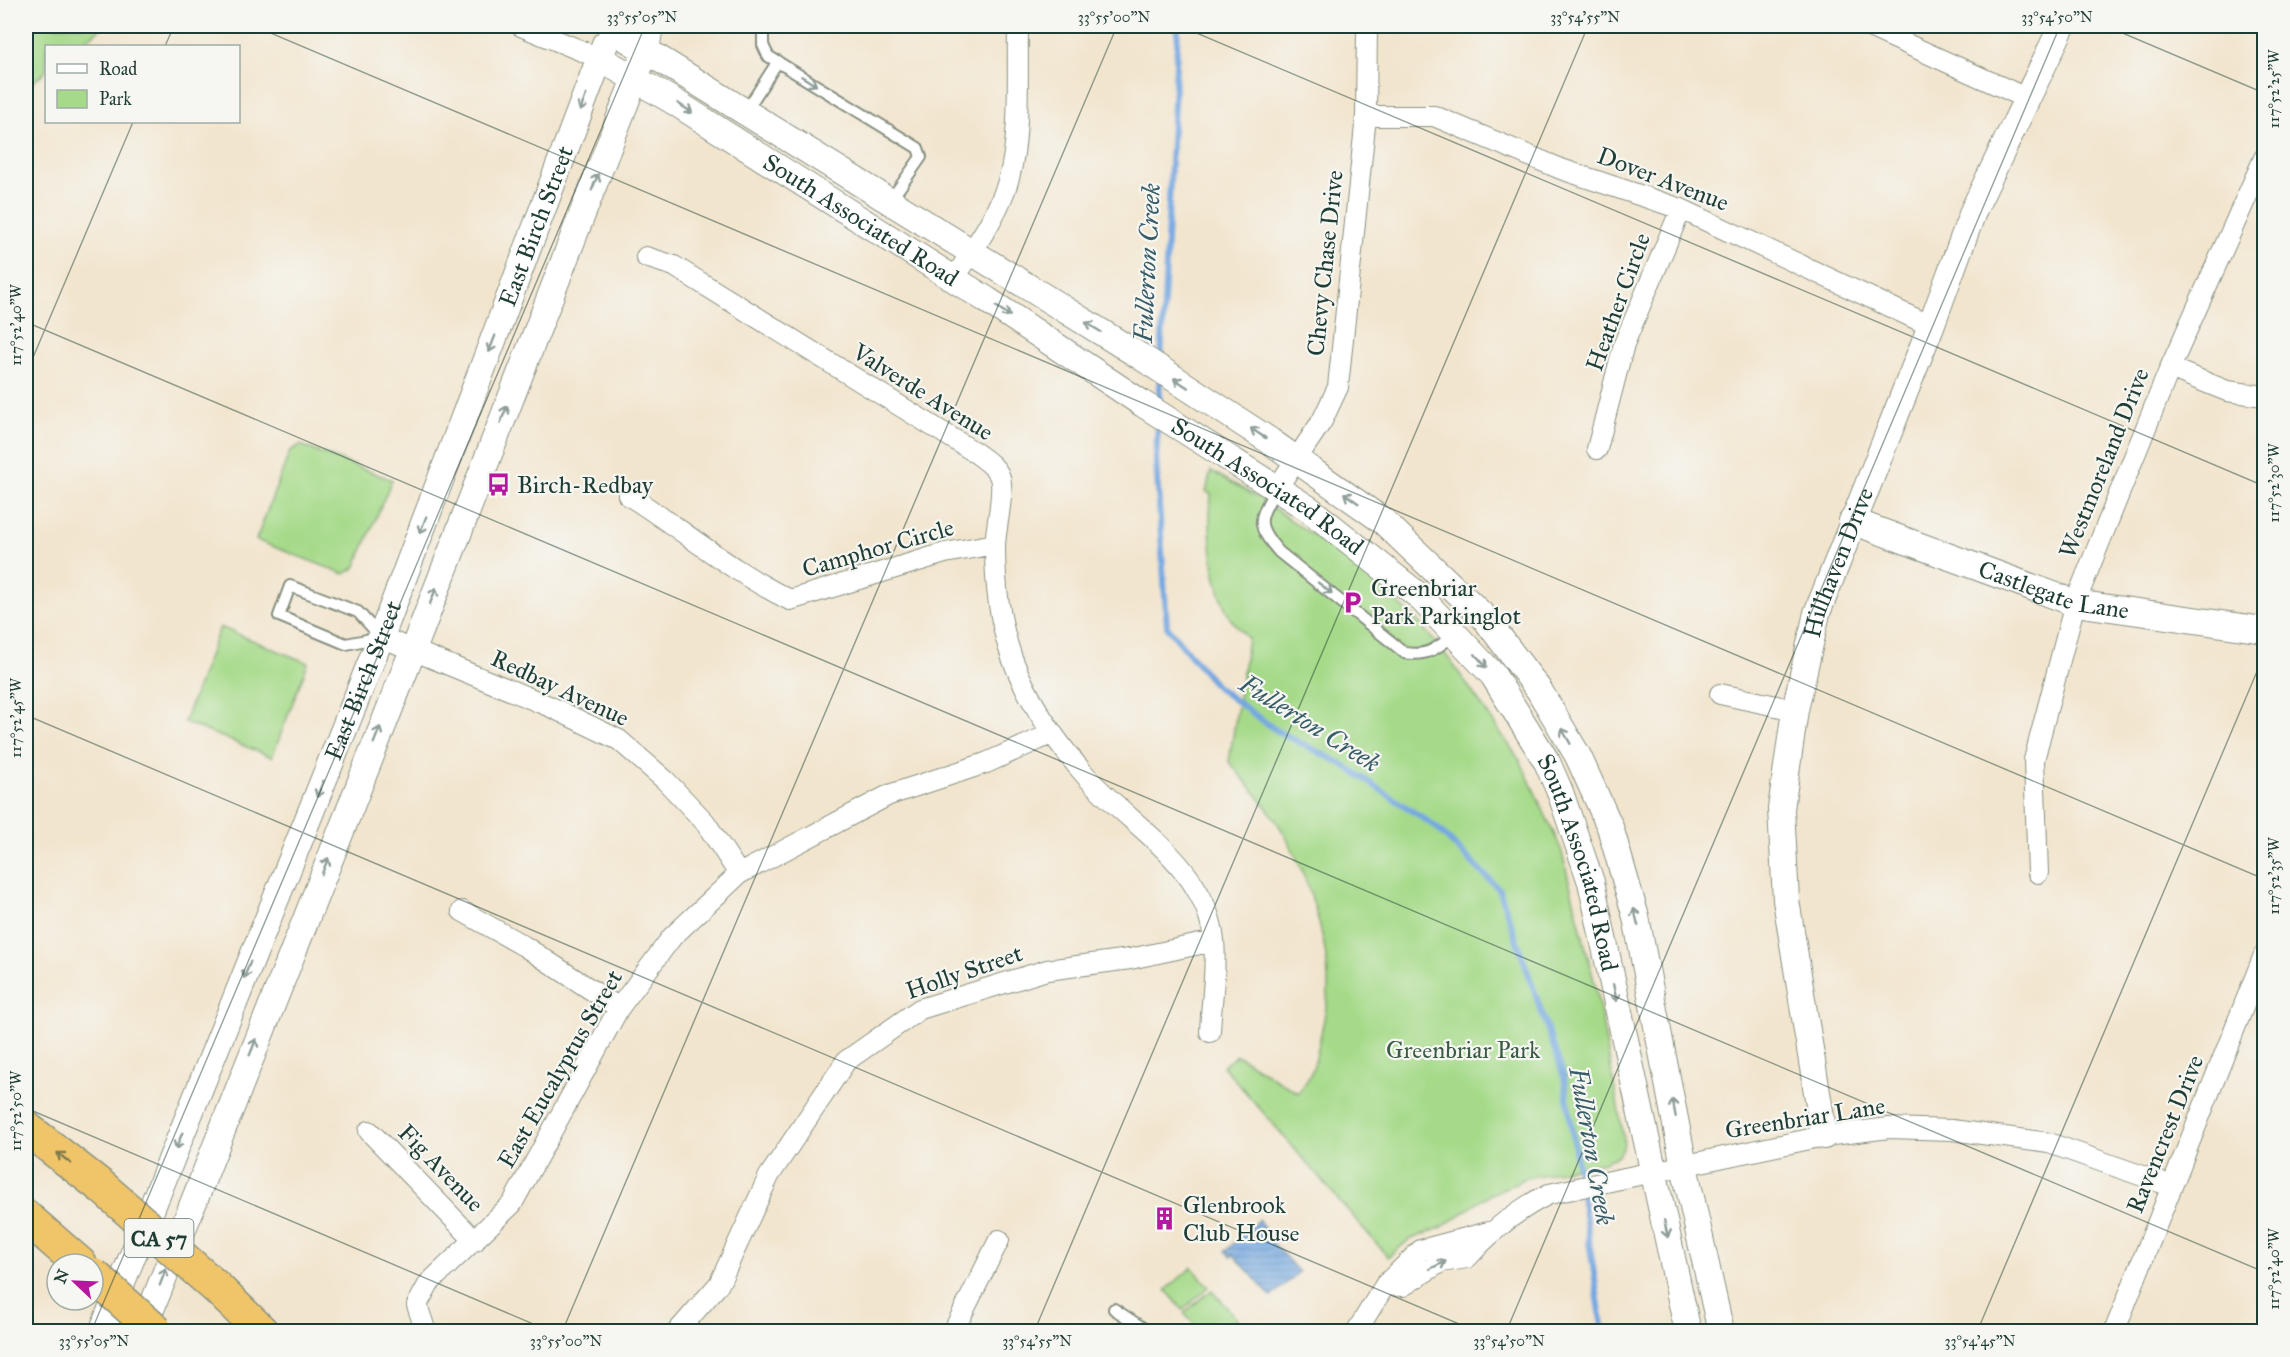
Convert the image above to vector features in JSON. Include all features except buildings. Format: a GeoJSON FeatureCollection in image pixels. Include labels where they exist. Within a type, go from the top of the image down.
{"type":"FeatureCollection","features":[{"type":"Feature","properties":{"kind":"highway","name":"CA 57"},"geometry":{"type":"LineString","coordinates":[[26,1128],[102,1187],[217,1288],[262,1332]]}},
{"type":"Feature","properties":{"kind":"highway"},"geometry":{"type":"LineString","coordinates":[[26,1217],[66,1252]]}},
{"type":"Feature","properties":{"kind":"highway","name":"CA 57"},"geometry":{"type":"LineString","coordinates":[[105,1286],[158,1332]]}},
{"type":"Feature","properties":{"kind":"street","name":"South Associated Road"},"geometry":{"type":"LineString","coordinates":[[521,26],[574,50],[599,58],[635,78],[954,279],[1143,404],[1277,488],[1309,509],[1419,596],[1456,633],[1493,675],[1547,762],[1560,792],[1591,882],[1688,1332]]}},
{"type":"Feature","properties":{"kind":"street","name":"South Associated Road"},"geometry":{"type":"LineString","coordinates":[[610,26],[648,38],[746,111],[1143,358],[1297,460],[1383,521],[1484,617],[1539,690],[1578,756],[1610,827],[1636,917],[1684,1166],[1721,1332]]}},
{"type":"Feature","properties":{"kind":"street","name":"East Birch Street"},"geometry":{"type":"LineString","coordinates":[[102,1332],[381,637],[610,26]]}},
{"type":"Feature","properties":{"kind":"street"},"geometry":{"type":"LineString","coordinates":[[954,279],[992,216],[1009,178],[1015,129],[1018,26]]}},
{"type":"Feature","properties":{"kind":"street","name":"Chevy Chase Drive"},"geometry":{"type":"LineString","coordinates":[[1277,488],[1322,421],[1338,387],[1366,116],[1367,26]]}},
{"type":"Feature","properties":{"kind":"street"},"geometry":{"type":"LineString","coordinates":[[1867,26],[2026,98]]}},
{"type":"Feature","properties":{"kind":"street","name":"Hillhaven Drive"},"geometry":{"type":"LineString","coordinates":[[1824,1136],[1786,900],[1781,809],[1795,710],[1817,613],[1852,521],[1931,326],[1974,209],[2062,26]]}},
{"type":"Feature","properties":{"kind":"street","name":"East Birch Street"},"geometry":{"type":"LineString","coordinates":[[142,1332],[413,650],[635,78],[648,38]]}},
{"type":"Feature","properties":{"kind":"street","name":"Dover Avenue"},"geometry":{"type":"LineString","coordinates":[[1366,116],[1434,116],[1561,169],[1681,209],[1931,326]]}},
{"type":"Feature","properties":{"kind":"street","name":"Westmoreland Drive"},"geometry":{"type":"LineString","coordinates":[[2038,873],[2034,760],[2075,603],[2170,368],[2265,158]]}},
{"type":"Feature","properties":{"kind":"street","name":"Heather Circle"},"geometry":{"type":"LineString","coordinates":[[1597,449],[1624,344],[1681,209]]}},
{"type":"Feature","properties":{"kind":"street","name":"Valverde Avenue"},"geometry":{"type":"LineString","coordinates":[[646,257],[674,266],[986,460],[1000,475],[1002,486],[995,544],[998,604],[1003,629],[1025,688],[1051,734],[1087,777],[1172,857],[1207,912],[1214,941],[1210,1032]]}},
{"type":"Feature","properties":{"kind":"street"},"geometry":{"type":"LineString","coordinates":[[2170,368],[2227,391],[2265,396]]}},
{"type":"Feature","properties":{"kind":"street","name":"Camphor Circle"},"geometry":{"type":"LineString","coordinates":[[628,495],[677,526],[759,586],[790,600],[945,552],[995,544]]}},
{"type":"Feature","properties":{"kind":"street","name":"Castlegate Lane"},"geometry":{"type":"LineString","coordinates":[[1852,521],[2075,603],[2265,630]]}},
{"type":"Feature","properties":{"kind":"street","name":"Redbay Avenue"},"geometry":{"type":"LineString","coordinates":[[381,637],[551,707],[619,740],[665,780],[705,822],[739,874]]}},
{"type":"Feature","properties":{"kind":"street"},"geometry":{"type":"LineString","coordinates":[[1720,694],[1795,710]]}},
{"type":"Feature","properties":{"kind":"street","name":"East Eucalyptus Street"},"geometry":{"type":"LineString","coordinates":[[426,1332],[417,1305],[429,1283],[512,1204],[619,1008],[672,937],[739,874],[889,795],[986,764],[1051,734]]}},
{"type":"Feature","properties":{"kind":"street"},"geometry":{"type":"LineString","coordinates":[[462,911],[524,946],[619,1008]]}},
{"type":"Feature","properties":{"kind":"street","name":"Holly Street"},"geometry":{"type":"LineString","coordinates":[[677,1332],[719,1284],[769,1176],[846,1060],[920,1009],[1047,970],[1130,959],[1214,941]]}},
{"type":"Feature","properties":{"kind":"street","name":"Ravencrest Drive"},"geometry":{"type":"LineString","coordinates":[[2114,1332],[2265,956]]}},
{"type":"Feature","properties":{"kind":"street","name":"Greenbriar Lane"},"geometry":{"type":"LineString","coordinates":[[1356,1332],[1385,1285],[1403,1286],[1441,1262],[1467,1258],[1489,1232],[1528,1204],[1549,1194],[1824,1136],[1889,1128],[1952,1130],[2049,1143],[2171,1186]]}},
{"type":"Feature","properties":{"kind":"street","name":"Fig Avenue"},"geometry":{"type":"LineString","coordinates":[[369,1131],[475,1241]]}},
{"type":"Feature","properties":{"kind":"street"},"geometry":{"type":"LineString","coordinates":[[954,1332],[999,1240]]}},
{"type":"Feature","properties":{"kind":"lane"},"geometry":{"type":"LineString","coordinates":[[763,26],[763,45],[768,56],[918,148],[921,157],[890,201]]}},
{"type":"Feature","properties":{"kind":"lane"},"geometry":{"type":"LineString","coordinates":[[746,111],[778,61]]}},
{"type":"Feature","properties":{"kind":"lane"},"geometry":{"type":"LineString","coordinates":[[1277,488],[1261,517],[1263,534],[1279,552],[1405,653],[1417,655],[1430,653],[1456,633]]}},
{"type":"Feature","properties":{"kind":"lane"},"geometry":{"type":"LineString","coordinates":[[290,586],[358,612],[381,637],[346,644],[279,616],[290,586]]}},
{"type":"Feature","properties":{"kind":"lane"},"geometry":{"type":"LineString","coordinates":[[1114,1310],[1149,1332]]}},
{"type":"Feature","properties":{"kind":"green space"},"geometry":{"type":"Polygon","coordinates":[[[26,26],[104,26],[79,45],[45,45],[45,72],[26,88],[26,26]]]}},
{"type":"Feature","properties":{"kind":"green space"},"geometry":{"type":"Polygon","coordinates":[[[300,445],[392,480],[355,568],[344,574],[256,540],[290,451],[300,445]]]}},
{"type":"Feature","properties":{"kind":"green space","name":"Greenbriar Park"},"geometry":{"type":"Polygon","coordinates":[[[1211,471],[1257,497],[1349,560],[1415,618],[1450,660],[1521,762],[1561,849],[1596,989],[1624,1139],[1623,1149],[1618,1156],[1604,1162],[1526,1178],[1489,1195],[1442,1227],[1409,1240],[1388,1257],[1223,1066],[1237,1055],[1298,1093],[1311,1074],[1315,1061],[1326,1009],[1328,979],[1320,926],[1302,870],[1274,819],[1229,762],[1248,639],[1230,618],[1215,573],[1210,525],[1211,494],[1206,492],[1211,471]]]}},
{"type":"Feature","properties":{"kind":"green space"},"geometry":{"type":"Polygon","coordinates":[[[220,627],[308,663],[272,757],[184,722],[220,627]]]}},
{"type":"Feature","properties":{"kind":"green space"},"geometry":{"type":"Polygon","coordinates":[[[1192,1267],[1209,1287],[1183,1310],[1166,1290],[1192,1267]]]}},
{"type":"Feature","properties":{"kind":"green space"},"geometry":{"type":"Polygon","coordinates":[[[1212,1290],[1247,1331],[1200,1331],[1184,1313],[1212,1290]]]}},
{"type":"Feature","properties":{"kind":"water"},"geometry":{"type":"Polygon","coordinates":[[[1258,1220],[1264,1227],[1261,1230],[1299,1272],[1271,1297],[1233,1254],[1231,1257],[1226,1251],[1258,1220]]]}},
{"type":"Feature","properties":{"kind":"waterway","name":"Fullerton Creek"},"geometry":{"type":"LineString","coordinates":[[1161,360],[1178,26]]}},
{"type":"Feature","properties":{"kind":"waterway","name":"Fullerton Creek"},"geometry":{"type":"LineString","coordinates":[[1159,405],[1160,377]]}},
{"type":"Feature","properties":{"kind":"waterway","name":"Fullerton Creek"},"geometry":{"type":"LineString","coordinates":[[1158,422],[1156,459],[1167,627],[1217,687],[1277,731],[1342,764],[1436,827],[1499,889],[1564,1077],[1603,1332]]}},
{"type":"Feature","properties":{"kind":"place","name":"Birch-Redbay"},"geometry":{"type":"Point","coordinates":[499,485]}},
{"type":"Feature","properties":{"kind":"place","name":"Greenbriar Park Parkinglot"},"geometry":{"type":"Point","coordinates":[1353,602]}},
{"type":"Feature","properties":{"kind":"place","name":"Glenbrook Club House"},"geometry":{"type":"Point","coordinates":[1165,1219]}}]}
